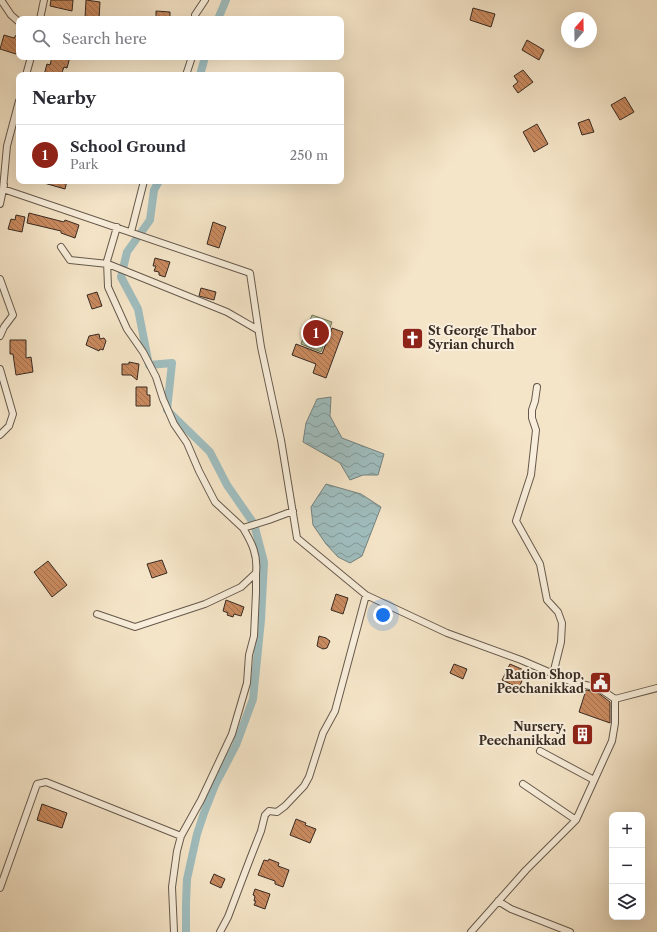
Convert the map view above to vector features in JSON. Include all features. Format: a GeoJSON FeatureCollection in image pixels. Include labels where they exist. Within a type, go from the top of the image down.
{"type":"FeatureCollection","features":[{"type":"Feature","properties":{"kind":"street"},"geometry":{"type":"LineString","coordinates":[[1,0],[11,15],[16,19]]}},
{"type":"Feature","properties":{"kind":"street"},"geometry":{"type":"LineString","coordinates":[[41,16],[44,0]]}},
{"type":"Feature","properties":{"kind":"street"},"geometry":{"type":"LineString","coordinates":[[196,16],[205,0]]}},
{"type":"Feature","properties":{"kind":"street"},"geometry":{"type":"LineString","coordinates":[[27,72],[30,60]]}},
{"type":"Feature","properties":{"kind":"street"},"geometry":{"type":"LineString","coordinates":[[187,72],[191,60]]}},
{"type":"Feature","properties":{"kind":"street"},"geometry":{"type":"LineString","coordinates":[[0,204],[4,185],[7,146],[16,112]]}},
{"type":"Feature","properties":{"kind":"street"},"geometry":{"type":"LineString","coordinates":[[131,232],[143,184]]}},
{"type":"Feature","properties":{"kind":"street"},"geometry":{"type":"LineString","coordinates":[[4,185],[3,189],[250,273],[261,347],[281,440],[297,538],[366,595],[447,633],[521,660],[572,682],[599,688],[615,699],[657,688]]}},
{"type":"Feature","properties":{"kind":"street"},"geometry":{"type":"LineString","coordinates":[[117,227],[108,264],[108,287],[127,329],[143,352],[156,377],[162,399],[174,424],[187,443],[215,502],[243,528],[255,552],[257,562],[254,636],[249,655],[247,683],[232,734],[181,836],[177,851],[172,887],[174,932]]}},
{"type":"Feature","properties":{"kind":"street"},"geometry":{"type":"LineString","coordinates":[[61,247],[70,260],[108,264],[227,312],[258,330]]}},
{"type":"Feature","properties":{"kind":"street"},"geometry":{"type":"LineString","coordinates":[[0,279],[13,315],[4,326],[0,336]]}},
{"type":"Feature","properties":{"kind":"street"},"geometry":{"type":"LineString","coordinates":[[0,369],[13,414],[9,426],[0,435]]}},
{"type":"Feature","properties":{"kind":"street"},"geometry":{"type":"LineString","coordinates":[[537,387],[532,410],[532,418],[536,430],[531,475],[516,522],[540,564],[547,600],[558,612],[562,623],[561,642],[554,674]]}},
{"type":"Feature","properties":{"kind":"street"},"geometry":{"type":"LineString","coordinates":[[243,528],[293,511]]}},
{"type":"Feature","properties":{"kind":"street"},"geometry":{"type":"LineString","coordinates":[[97,614],[135,627],[205,604],[241,587],[256,573]]}},
{"type":"Feature","properties":{"kind":"street"},"geometry":{"type":"LineString","coordinates":[[220,932],[228,917],[261,831],[265,815],[269,811],[277,812],[285,806],[304,786],[309,777],[324,733],[335,711],[366,595]]}},
{"type":"Feature","properties":{"kind":"street"},"geometry":{"type":"LineString","coordinates":[[471,932],[526,870],[576,820],[612,741],[615,723],[615,699]]}},
{"type":"Feature","properties":{"kind":"street"},"geometry":{"type":"LineString","coordinates":[[540,751],[594,780]]}},
{"type":"Feature","properties":{"kind":"street"},"geometry":{"type":"LineString","coordinates":[[0,888],[37,784],[46,782],[181,836]]}},
{"type":"Feature","properties":{"kind":"street"},"geometry":{"type":"LineString","coordinates":[[523,784],[576,820]]}},
{"type":"Feature","properties":{"kind":"street"},"geometry":{"type":"LineString","coordinates":[[498,902],[570,932]]}},
{"type":"Feature","properties":{"kind":"green space"},"geometry":{"type":"Polygon","coordinates":[[[312,315],[332,322],[321,352],[301,344],[312,315]]]}},
{"type":"Feature","properties":{"kind":"water"},"geometry":{"type":"Polygon","coordinates":[[[331,397],[330,416],[342,438],[384,454],[378,475],[363,475],[350,480],[340,463],[303,442],[306,423],[317,399],[331,397]]]}},
{"type":"Feature","properties":{"kind":"water"},"geometry":{"type":"Polygon","coordinates":[[[326,484],[361,494],[381,507],[362,556],[350,563],[338,557],[326,544],[313,525],[311,507],[326,484]]]}},
{"type":"Feature","properties":{"kind":"building"},"geometry":{"type":"Polygon","coordinates":[[[51,0],[73,0],[72,11],[50,6],[51,0]]]}},
{"type":"Feature","properties":{"kind":"building"},"geometry":{"type":"Polygon","coordinates":[[[86,0],[100,2],[99,16],[85,16],[86,0]]]}},
{"type":"Feature","properties":{"kind":"building"},"geometry":{"type":"Polygon","coordinates":[[[473,8],[495,14],[491,27],[470,20],[473,8]]]}},
{"type":"Feature","properties":{"kind":"building"},"geometry":{"type":"Polygon","coordinates":[[[156,11],[170,12],[170,16],[156,16],[156,11]]]}},
{"type":"Feature","properties":{"kind":"building"},"geometry":{"type":"Polygon","coordinates":[[[4,35],[14,38],[16,35],[16,54],[0,49],[4,35]]]}},
{"type":"Feature","properties":{"kind":"building"},"geometry":{"type":"Polygon","coordinates":[[[527,40],[544,50],[539,60],[522,50],[527,40]]]}},
{"type":"Feature","properties":{"kind":"building"},"geometry":{"type":"Polygon","coordinates":[[[51,60],[69,60],[67,68],[64,67],[62,72],[45,72],[47,64],[50,65],[51,60]]]}},
{"type":"Feature","properties":{"kind":"building"},"geometry":{"type":"Polygon","coordinates":[[[523,70],[533,82],[518,93],[513,86],[518,82],[514,76],[523,70]]]}},
{"type":"Feature","properties":{"kind":"building"},"geometry":{"type":"Polygon","coordinates":[[[625,97],[634,112],[620,120],[611,105],[625,97]]]}},
{"type":"Feature","properties":{"kind":"building"},"geometry":{"type":"Polygon","coordinates":[[[589,119],[594,132],[582,135],[578,123],[589,119]]]}},
{"type":"Feature","properties":{"kind":"building"},"geometry":{"type":"Polygon","coordinates":[[[537,124],[548,144],[534,152],[523,132],[537,124]]]}},
{"type":"Feature","properties":{"kind":"building"},"geometry":{"type":"Polygon","coordinates":[[[48,184],[66,184],[65,189],[48,184]]]}},
{"type":"Feature","properties":{"kind":"building"},"geometry":{"type":"Polygon","coordinates":[[[29,213],[64,222],[65,220],[79,225],[75,238],[61,233],[61,231],[27,223],[29,213]]]}},
{"type":"Feature","properties":{"kind":"building"},"geometry":{"type":"Polygon","coordinates":[[[16,215],[25,217],[22,232],[8,229],[11,219],[15,220],[16,215]]]}},
{"type":"Feature","properties":{"kind":"building"},"geometry":{"type":"Polygon","coordinates":[[[213,222],[226,227],[219,248],[207,244],[213,222]]]}},
{"type":"Feature","properties":{"kind":"building"},"geometry":{"type":"Polygon","coordinates":[[[155,258],[170,262],[165,277],[159,275],[159,272],[154,271],[156,266],[153,266],[155,258]]]}},
{"type":"Feature","properties":{"kind":"building"},"geometry":{"type":"Polygon","coordinates":[[[201,288],[216,292],[214,300],[199,296],[201,288]]]}},
{"type":"Feature","properties":{"kind":"building"},"geometry":{"type":"Polygon","coordinates":[[[97,292],[102,306],[92,309],[87,295],[97,292]]]}},
{"type":"Feature","properties":{"kind":"building"},"geometry":{"type":"Polygon","coordinates":[[[332,328],[343,332],[326,378],[313,373],[316,364],[292,355],[296,344],[322,354],[332,328]]]}},
{"type":"Feature","properties":{"kind":"building"},"geometry":{"type":"Polygon","coordinates":[[[99,334],[100,339],[104,338],[106,341],[103,350],[100,349],[99,351],[86,345],[89,336],[99,334]]]}},
{"type":"Feature","properties":{"kind":"building"},"geometry":{"type":"Polygon","coordinates":[[[10,340],[26,340],[26,358],[31,357],[33,372],[16,375],[13,354],[10,354],[10,340]]]}},
{"type":"Feature","properties":{"kind":"building"},"geometry":{"type":"Polygon","coordinates":[[[129,362],[139,364],[137,380],[131,375],[122,375],[122,364],[129,364],[129,362]]]}},
{"type":"Feature","properties":{"kind":"building"},"geometry":{"type":"Polygon","coordinates":[[[136,387],[147,387],[147,395],[150,395],[150,406],[136,406],[136,387]]]}},
{"type":"Feature","properties":{"kind":"building"},"geometry":{"type":"Polygon","coordinates":[[[162,560],[167,573],[152,578],[147,564],[162,560]]]}},
{"type":"Feature","properties":{"kind":"building"},"geometry":{"type":"Polygon","coordinates":[[[48,561],[67,585],[52,597],[34,572],[48,561]]]}},
{"type":"Feature","properties":{"kind":"building"},"geometry":{"type":"Polygon","coordinates":[[[336,594],[348,598],[343,614],[331,610],[336,594]]]}},
{"type":"Feature","properties":{"kind":"building"},"geometry":{"type":"Polygon","coordinates":[[[226,600],[244,607],[241,616],[234,614],[233,617],[227,615],[228,613],[223,611],[226,600]]]}},
{"type":"Feature","properties":{"kind":"building"},"geometry":{"type":"Polygon","coordinates":[[[319,636],[330,641],[327,648],[323,649],[317,646],[319,636]]]}},
{"type":"Feature","properties":{"kind":"building"},"geometry":{"type":"Polygon","coordinates":[[[454,664],[467,669],[463,679],[450,673],[454,664]]]}},
{"type":"Feature","properties":{"kind":"building"},"geometry":{"type":"Polygon","coordinates":[[[510,664],[526,671],[519,688],[502,680],[510,664]]]}},
{"type":"Feature","properties":{"kind":"building"},"geometry":{"type":"Polygon","coordinates":[[[586,690],[597,692],[610,702],[610,723],[579,712],[586,690]]]}},
{"type":"Feature","properties":{"kind":"building","name":"Nursery, Peechanikkad"},"geometry":{"type":"Polygon","coordinates":[[[582,726],[588,728],[583,743],[577,741],[582,726]]]}},
{"type":"Feature","properties":{"kind":"building"},"geometry":{"type":"Polygon","coordinates":[[[42,804],[67,813],[62,828],[37,820],[42,804]]]}},
{"type":"Feature","properties":{"kind":"building"},"geometry":{"type":"Polygon","coordinates":[[[296,819],[306,823],[305,825],[316,829],[310,843],[290,835],[296,819]]]}},
{"type":"Feature","properties":{"kind":"building"},"geometry":{"type":"Polygon","coordinates":[[[269,859],[279,863],[278,866],[289,870],[283,887],[275,884],[275,881],[258,875],[264,860],[268,861],[269,859]]]}},
{"type":"Feature","properties":{"kind":"building"},"geometry":{"type":"Polygon","coordinates":[[[214,874],[225,879],[221,888],[210,883],[214,874]]]}},
{"type":"Feature","properties":{"kind":"building"},"geometry":{"type":"Polygon","coordinates":[[[255,889],[270,894],[265,909],[254,905],[256,901],[254,901],[255,896],[253,895],[255,889]]]}},
{"type":"Feature","properties":{"kind":"waterway"},"geometry":{"type":"LineString","coordinates":[[219,16],[226,0]]}},
{"type":"Feature","properties":{"kind":"waterway"},"geometry":{"type":"LineString","coordinates":[[201,72],[204,60]]}},
{"type":"Feature","properties":{"kind":"waterway"},"geometry":{"type":"LineString","coordinates":[[157,184],[154,190],[150,220],[127,252],[121,277],[138,309],[149,365],[172,363],[167,410],[210,452],[227,485],[254,524],[264,562],[261,620],[253,699],[236,745],[215,785],[197,834],[187,879],[186,932]]}},
{"type":"Feature","properties":{"kind":"place","name":"School Ground"},"geometry":{"type":"Point","coordinates":[316,333]}},
{"type":"Feature","properties":{"kind":"place","name":"St George Thabor Syrian church"},"geometry":{"type":"Point","coordinates":[413,338]}},
{"type":"Feature","properties":{"kind":"place","name":"Ration Shop, Peechanikkad"},"geometry":{"type":"Point","coordinates":[600,682]}},
{"type":"Feature","properties":{"kind":"place","name":"Nursery, Peechanikkad"},"geometry":{"type":"Point","coordinates":[582,734]}}]}
